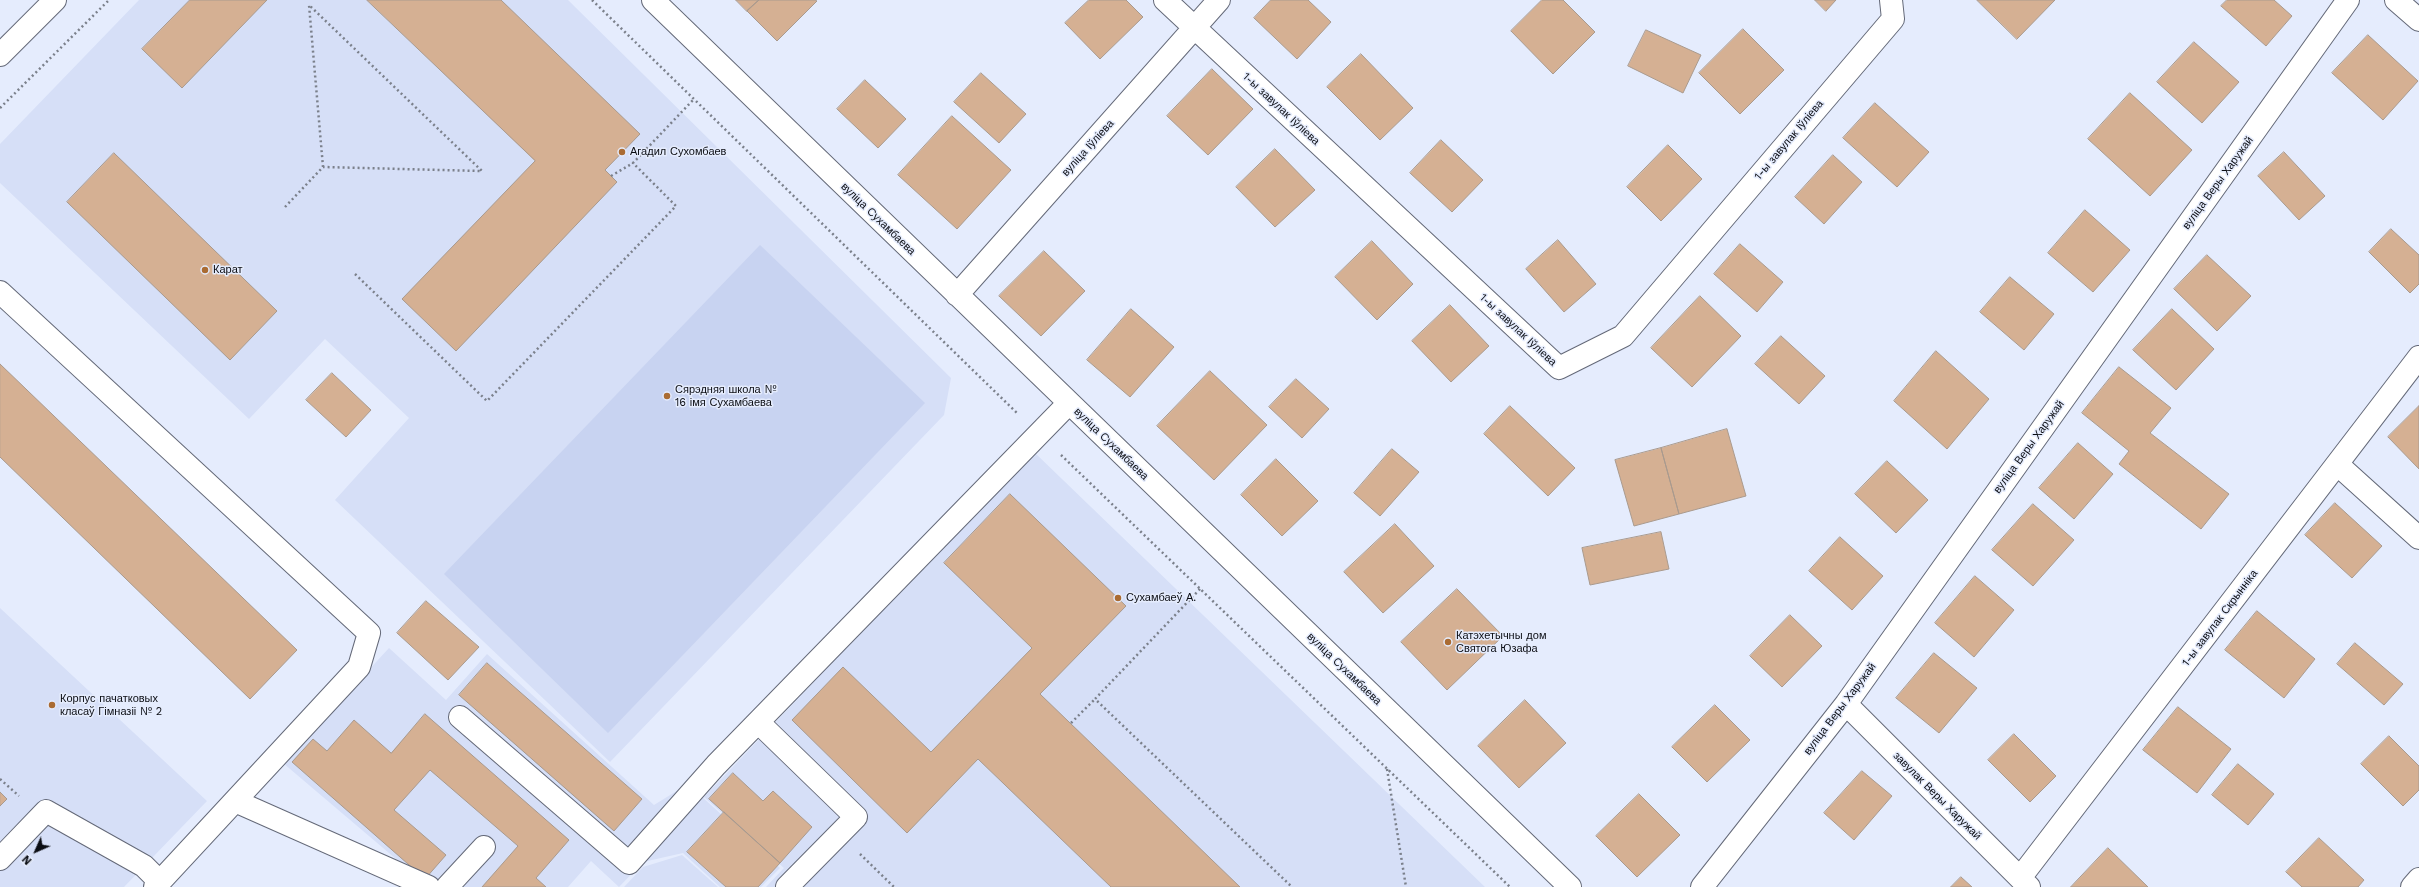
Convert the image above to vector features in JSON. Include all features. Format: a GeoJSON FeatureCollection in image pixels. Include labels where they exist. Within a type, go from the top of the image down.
{"type":"FeatureCollection","features":[{"type":"Feature","properties":{"kind":"street"},"geometry":{"type":"LineString","coordinates":[[0,55],[55,0]]}},
{"type":"Feature","properties":{"kind":"street","name":"вуліца Сухамбаева"},"geometry":{"type":"LineString","coordinates":[[653,0],[1570,887]]}},
{"type":"Feature","properties":{"kind":"street"},"geometry":{"type":"LineString","coordinates":[[1165,0],[1195,28]]}},
{"type":"Feature","properties":{"kind":"street","name":"вуліца Іўліева"},"geometry":{"type":"LineString","coordinates":[[957,295],[1195,28],[1218,0]]}},
{"type":"Feature","properties":{"kind":"street","name":"1-ы завулак Іўліева"},"geometry":{"type":"LineString","coordinates":[[1195,28],[1559,368],[1623,336],[1892,18],[1891,0]]}},
{"type":"Feature","properties":{"kind":"street","name":"вуліца Веры Харужай"},"geometry":{"type":"LineString","coordinates":[[1702,887],[1846,704],[2348,0]]}},
{"type":"Feature","properties":{"kind":"street"},"geometry":{"type":"LineString","coordinates":[[2396,0],[2419,20]]}},
{"type":"Feature","properties":{"kind":"street"},"geometry":{"type":"LineString","coordinates":[[0,292],[369,633],[359,668],[158,884],[144,866],[46,811],[0,859]]}},
{"type":"Feature","properties":{"kind":"street","name":"1-ы завулак Скрынніка"},"geometry":{"type":"LineString","coordinates":[[2024,883],[2337,464],[2419,358]]}},
{"type":"Feature","properties":{"kind":"street"},"geometry":{"type":"LineString","coordinates":[[460,717],[629,864],[716,765],[1068,403]]}},
{"type":"Feature","properties":{"kind":"street"},"geometry":{"type":"LineString","coordinates":[[2337,464],[2419,538]]}},
{"type":"Feature","properties":{"kind":"street","name":"завулак Веры Харужай"},"geometry":{"type":"LineString","coordinates":[[1846,704],[2024,883]]}},
{"type":"Feature","properties":{"kind":"street"},"geometry":{"type":"LineString","coordinates":[[758,722],[856,817],[787,887]]}},
{"type":"Feature","properties":{"kind":"street"},"geometry":{"type":"LineString","coordinates":[[235,801],[429,887]]}},
{"type":"Feature","properties":{"kind":"street"},"geometry":{"type":"LineString","coordinates":[[446,887],[484,847]]}},
{"type":"Feature","properties":{"kind":"street"},"geometry":{"type":"LineString","coordinates":[[2412,887],[2419,879]]}},
{"type":"Feature","properties":{"kind":"path"},"geometry":{"type":"LineString","coordinates":[[0,108],[110,0]]}},
{"type":"Feature","properties":{"kind":"path"},"geometry":{"type":"LineString","coordinates":[[286,208],[323,167],[309,5],[482,171],[323,167]]}},
{"type":"Feature","properties":{"kind":"path"},"geometry":{"type":"LineString","coordinates":[[611,176],[633,163],[694,99]]}},
{"type":"Feature","properties":{"kind":"path"},"geometry":{"type":"LineString","coordinates":[[355,274],[487,401],[676,206],[633,163]]}},
{"type":"Feature","properties":{"kind":"path"},"geometry":{"type":"LineString","coordinates":[[1071,723],[1200,589]]}},
{"type":"Feature","properties":{"kind":"path"},"geometry":{"type":"LineString","coordinates":[[1095,699],[1292,887]]}},
{"type":"Feature","properties":{"kind":"path"},"geometry":{"type":"LineString","coordinates":[[1386,768],[1406,887]]}},
{"type":"Feature","properties":{"kind":"path"},"geometry":{"type":"LineString","coordinates":[[839,834],[894,887]]}},
{"type":"Feature","properties":{"kind":"shaded area","name":"Сярэдняя школа № 16 імя Сухамбаева"},"geometry":{"type":"Polygon","coordinates":[[[139,0],[568,0],[951,378],[944,415],[610,762],[335,500],[409,418],[325,339],[249,419],[0,183],[0,144],[139,0]]]}},
{"type":"Feature","properties":{"kind":"shaded area"},"geometry":{"type":"Polygon","coordinates":[[[760,245],[925,403],[608,733],[444,574],[760,245]]]}},
{"type":"Feature","properties":{"kind":"shaded area"},"geometry":{"type":"Polygon","coordinates":[[[1034,452],[1485,887],[766,887],[784,868],[704,797],[1034,452]]]}},
{"type":"Feature","properties":{"kind":"shaded area","name":"Корпус пачатковых класаў Гімназіі № 2"},"geometry":{"type":"Polygon","coordinates":[[[0,608],[207,801],[124,887],[0,887],[0,608]]]}},
{"type":"Feature","properties":{"kind":"shaded area"},"geometry":{"type":"Polygon","coordinates":[[[389,648],[446,700],[487,654],[654,805],[688,784],[780,868],[761,887],[720,887],[683,853],[643,862],[619,887],[591,861],[568,887],[429,887],[283,763],[389,648]]]}},
{"type":"Feature","properties":{"kind":"shaded area"},"geometry":{"type":"Polygon","coordinates":[[[682,855],[718,887],[624,887],[643,867],[682,855]]]}},
{"type":"Feature","properties":{"kind":"building"},"geometry":{"type":"Polygon","coordinates":[[[190,0],[267,0],[182,88],[142,49],[190,0]]]}},
{"type":"Feature","properties":{"kind":"building"},"geometry":{"type":"Polygon","coordinates":[[[367,0],[501,0],[640,134],[605,170],[617,182],[456,351],[402,299],[535,161],[367,0]]]}},
{"type":"Feature","properties":{"kind":"building"},"geometry":{"type":"Polygon","coordinates":[[[736,0],[759,0],[747,11],[736,0]]]}},
{"type":"Feature","properties":{"kind":"building"},"geometry":{"type":"Polygon","coordinates":[[[759,0],[817,1],[777,41],[747,11],[759,0]]]}},
{"type":"Feature","properties":{"kind":"building"},"geometry":{"type":"Polygon","coordinates":[[[1089,0],[1126,0],[1143,17],[1100,59],[1065,23],[1089,0]]]}},
{"type":"Feature","properties":{"kind":"building"},"geometry":{"type":"Polygon","coordinates":[[[1271,0],[1308,0],[1331,22],[1297,59],[1254,18],[1271,0]]]}},
{"type":"Feature","properties":{"kind":"building"},"geometry":{"type":"Polygon","coordinates":[[[1542,0],[1563,0],[1595,32],[1553,74],[1511,31],[1542,0]]]}},
{"type":"Feature","properties":{"kind":"building"},"geometry":{"type":"Polygon","coordinates":[[[1815,0],[1836,0],[1826,11],[1815,0]]]}},
{"type":"Feature","properties":{"kind":"building"},"geometry":{"type":"Polygon","coordinates":[[[1977,0],[2055,0],[2017,39],[1977,0]]]}},
{"type":"Feature","properties":{"kind":"building"},"geometry":{"type":"Polygon","coordinates":[[[2227,0],[2274,0],[2292,16],[2266,46],[2221,6],[2227,0]]]}},
{"type":"Feature","properties":{"kind":"building"},"geometry":{"type":"Polygon","coordinates":[[[1743,29],[1784,70],[1740,114],[1699,73],[1743,29]]]}},
{"type":"Feature","properties":{"kind":"building"},"geometry":{"type":"Polygon","coordinates":[[[1646,30],[1701,55],[1683,93],[1628,66],[1646,30]]]}},
{"type":"Feature","properties":{"kind":"building"},"geometry":{"type":"Polygon","coordinates":[[[2368,35],[2418,81],[2383,120],[2332,73],[2368,35]]]}},
{"type":"Feature","properties":{"kind":"building"},"geometry":{"type":"Polygon","coordinates":[[[2194,42],[2239,82],[2202,123],[2157,82],[2194,42]]]}},
{"type":"Feature","properties":{"kind":"building"},"geometry":{"type":"Polygon","coordinates":[[[1361,54],[1413,108],[1380,140],[1327,87],[1361,54]]]}},
{"type":"Feature","properties":{"kind":"building"},"geometry":{"type":"Polygon","coordinates":[[[1212,69],[1253,109],[1208,155],[1167,116],[1212,69]]]}},
{"type":"Feature","properties":{"kind":"building"},"geometry":{"type":"Polygon","coordinates":[[[981,73],[1026,114],[999,143],[954,102],[981,73]]]}},
{"type":"Feature","properties":{"kind":"building"},"geometry":{"type":"Polygon","coordinates":[[[865,80],[906,119],[878,148],[837,109],[865,80]]]}},
{"type":"Feature","properties":{"kind":"building"},"geometry":{"type":"Polygon","coordinates":[[[2130,93],[2192,150],[2150,196],[2088,139],[2130,93]]]}},
{"type":"Feature","properties":{"kind":"building"},"geometry":{"type":"Polygon","coordinates":[[[1875,103],[1929,152],[1897,187],[1843,138],[1875,103]]]}},
{"type":"Feature","properties":{"kind":"building"},"geometry":{"type":"Polygon","coordinates":[[[952,116],[1011,170],[957,229],[898,175],[952,116]]]}},
{"type":"Feature","properties":{"kind":"building"},"geometry":{"type":"Polygon","coordinates":[[[1441,140],[1483,180],[1452,212],[1410,173],[1441,140]]]}},
{"type":"Feature","properties":{"kind":"building"},"geometry":{"type":"Polygon","coordinates":[[[1668,145],[1702,179],[1661,221],[1627,187],[1668,145]]]}},
{"type":"Feature","properties":{"kind":"building"},"geometry":{"type":"Polygon","coordinates":[[[1275,149],[1315,190],[1275,227],[1236,187],[1275,149]]]}},
{"type":"Feature","properties":{"kind":"building"},"geometry":{"type":"Polygon","coordinates":[[[2284,152],[2325,196],[2299,220],[2258,176],[2284,152]]]}},
{"type":"Feature","properties":{"kind":"building"},"geometry":{"type":"Polygon","coordinates":[[[114,153],[277,311],[230,360],[67,202],[114,153]]]}},
{"type":"Feature","properties":{"kind":"building"},"geometry":{"type":"Polygon","coordinates":[[[1833,155],[1862,182],[1824,224],[1795,197],[1833,155]]]}},
{"type":"Feature","properties":{"kind":"building"},"geometry":{"type":"Polygon","coordinates":[[[2085,210],[2130,250],[2093,292],[2048,253],[2085,210]]]}},
{"type":"Feature","properties":{"kind":"building"},"geometry":{"type":"Polygon","coordinates":[[[2391,229],[2419,255],[2419,284],[2410,293],[2369,252],[2391,229]]]}},
{"type":"Feature","properties":{"kind":"building"},"geometry":{"type":"Polygon","coordinates":[[[1558,240],[1596,284],[1564,312],[1526,269],[1558,240]]]}},
{"type":"Feature","properties":{"kind":"building"},"geometry":{"type":"Polygon","coordinates":[[[1372,241],[1413,284],[1377,320],[1335,277],[1372,241]]]}},
{"type":"Feature","properties":{"kind":"building"},"geometry":{"type":"Polygon","coordinates":[[[1740,244],[1783,282],[1757,312],[1714,274],[1740,244]]]}},
{"type":"Feature","properties":{"kind":"building"},"geometry":{"type":"Polygon","coordinates":[[[1044,251],[1085,291],[1041,336],[999,296],[1044,251]]]}},
{"type":"Feature","properties":{"kind":"building"},"geometry":{"type":"Polygon","coordinates":[[[2207,255],[2251,296],[2217,331],[2174,289],[2207,255]]]}},
{"type":"Feature","properties":{"kind":"building"},"geometry":{"type":"Polygon","coordinates":[[[2010,277],[2054,314],[2024,350],[1980,312],[2010,277]]]}},
{"type":"Feature","properties":{"kind":"building"},"geometry":{"type":"Polygon","coordinates":[[[1700,296],[1741,336],[1692,387],[1651,348],[1700,296]]]}},
{"type":"Feature","properties":{"kind":"building"},"geometry":{"type":"Polygon","coordinates":[[[1450,305],[1489,346],[1451,382],[1412,341],[1450,305]]]}},
{"type":"Feature","properties":{"kind":"building"},"geometry":{"type":"Polygon","coordinates":[[[1131,309],[1174,347],[1130,397],[1087,360],[1131,309]]]}},
{"type":"Feature","properties":{"kind":"building"},"geometry":{"type":"Polygon","coordinates":[[[2172,309],[2214,349],[2176,390],[2133,350],[2172,309]]]}},
{"type":"Feature","properties":{"kind":"building"},"geometry":{"type":"Polygon","coordinates":[[[1781,336],[1825,376],[1799,404],[1755,364],[1781,336]]]}},
{"type":"Feature","properties":{"kind":"building"},"geometry":{"type":"Polygon","coordinates":[[[1936,351],[1989,399],[1947,449],[1894,401],[1936,351]]]}},
{"type":"Feature","properties":{"kind":"building"},"geometry":{"type":"Polygon","coordinates":[[[0,364],[297,650],[250,699],[0,457],[0,364]]]}},
{"type":"Feature","properties":{"kind":"building"},"geometry":{"type":"Polygon","coordinates":[[[2119,367],[2171,408],[2150,433],[2229,494],[2201,529],[2119,464],[2129,451],[2082,413],[2119,367]]]}},
{"type":"Feature","properties":{"kind":"building"},"geometry":{"type":"Polygon","coordinates":[[[1210,371],[1267,425],[1214,480],[1157,426],[1210,371]]]}},
{"type":"Feature","properties":{"kind":"building"},"geometry":{"type":"Polygon","coordinates":[[[332,373],[371,410],[346,437],[306,400],[332,373]]]}},
{"type":"Feature","properties":{"kind":"building"},"geometry":{"type":"Polygon","coordinates":[[[1296,379],[1329,409],[1302,438],[1269,407],[1296,379]]]}},
{"type":"Feature","properties":{"kind":"building"},"geometry":{"type":"Polygon","coordinates":[[[1510,406],[1575,468],[1548,496],[1484,434],[1510,406]]]}},
{"type":"Feature","properties":{"kind":"building"},"geometry":{"type":"Polygon","coordinates":[[[2419,406],[2419,469],[2388,437],[2419,406]]]}},
{"type":"Feature","properties":{"kind":"building"},"geometry":{"type":"Polygon","coordinates":[[[1727,429],[1746,496],[1679,514],[1661,448],[1727,429]]]}},
{"type":"Feature","properties":{"kind":"building"},"geometry":{"type":"Polygon","coordinates":[[[2078,443],[2113,474],[2074,519],[2039,488],[2078,443]]]}},
{"type":"Feature","properties":{"kind":"building"},"geometry":{"type":"Polygon","coordinates":[[[1661,448],[1679,514],[1634,526],[1615,460],[1661,448]]]}},
{"type":"Feature","properties":{"kind":"building"},"geometry":{"type":"Polygon","coordinates":[[[1392,449],[1419,472],[1380,516],[1354,493],[1392,449]]]}},
{"type":"Feature","properties":{"kind":"building"},"geometry":{"type":"Polygon","coordinates":[[[1276,459],[1318,501],[1282,536],[1241,495],[1276,459]]]}},
{"type":"Feature","properties":{"kind":"building"},"geometry":{"type":"Polygon","coordinates":[[[1887,461],[1928,500],[1896,533],[1855,494],[1887,461]]]}},
{"type":"Feature","properties":{"kind":"building"},"geometry":{"type":"Polygon","coordinates":[[[1010,494],[1126,606],[1040,694],[1240,887],[1111,887],[978,759],[907,833],[792,720],[843,667],[931,752],[1032,648],[944,563],[1010,494]]]}},
{"type":"Feature","properties":{"kind":"building"},"geometry":{"type":"Polygon","coordinates":[[[2335,503],[2382,546],[2352,578],[2305,535],[2335,503]]]}},
{"type":"Feature","properties":{"kind":"building"},"geometry":{"type":"Polygon","coordinates":[[[2033,504],[2074,540],[2033,586],[1992,550],[2033,504]]]}},
{"type":"Feature","properties":{"kind":"building"},"geometry":{"type":"Polygon","coordinates":[[[1395,524],[1434,566],[1383,613],[1344,572],[1395,524]]]}},
{"type":"Feature","properties":{"kind":"building"},"geometry":{"type":"Polygon","coordinates":[[[1661,532],[1669,569],[1590,585],[1582,548],[1661,532]]]}},
{"type":"Feature","properties":{"kind":"building"},"geometry":{"type":"Polygon","coordinates":[[[1840,537],[1883,576],[1852,610],[1809,571],[1840,537]]]}},
{"type":"Feature","properties":{"kind":"building"},"geometry":{"type":"Polygon","coordinates":[[[1975,576],[2014,610],[1974,657],[1935,623],[1975,576]]]}},
{"type":"Feature","properties":{"kind":"building"},"geometry":{"type":"Polygon","coordinates":[[[1457,589],[1503,636],[1447,690],[1401,642],[1457,589]]]}},
{"type":"Feature","properties":{"kind":"building"},"geometry":{"type":"Polygon","coordinates":[[[426,601],[479,647],[448,680],[397,633],[426,601]]]}},
{"type":"Feature","properties":{"kind":"building"},"geometry":{"type":"Polygon","coordinates":[[[2257,611],[2315,659],[2284,698],[2225,650],[2257,611]]]}},
{"type":"Feature","properties":{"kind":"building"},"geometry":{"type":"Polygon","coordinates":[[[1790,615],[1822,646],[1782,687],[1750,656],[1790,615]]]}},
{"type":"Feature","properties":{"kind":"building"},"geometry":{"type":"Polygon","coordinates":[[[2355,643],[2403,684],[2384,705],[2337,664],[2355,643]]]}},
{"type":"Feature","properties":{"kind":"building"},"geometry":{"type":"Polygon","coordinates":[[[1934,653],[1977,688],[1939,733],[1896,698],[1934,653]]]}},
{"type":"Feature","properties":{"kind":"building"},"geometry":{"type":"Polygon","coordinates":[[[487,663],[642,799],[614,831],[459,695],[487,663]]]}},
{"type":"Feature","properties":{"kind":"building"},"geometry":{"type":"Polygon","coordinates":[[[1525,700],[1566,743],[1519,788],[1478,746],[1525,700]]]}},
{"type":"Feature","properties":{"kind":"building"},"geometry":{"type":"Polygon","coordinates":[[[1715,705],[1750,740],[1707,782],[1672,747],[1715,705]]]}},
{"type":"Feature","properties":{"kind":"building"},"geometry":{"type":"Polygon","coordinates":[[[2178,707],[2231,749],[2197,793],[2143,750],[2178,707]]]}},
{"type":"Feature","properties":{"kind":"building"},"geometry":{"type":"Polygon","coordinates":[[[425,714],[569,840],[536,878],[546,887],[482,887],[518,846],[430,770],[394,810],[446,855],[425,879],[292,762],[313,739],[327,751],[354,720],[391,753],[425,714]]]}},
{"type":"Feature","properties":{"kind":"building"},"geometry":{"type":"Polygon","coordinates":[[[2014,734],[2056,776],[2030,802],[1988,760],[2014,734]]]}},
{"type":"Feature","properties":{"kind":"building"},"geometry":{"type":"Polygon","coordinates":[[[2389,736],[2419,766],[2419,790],[2403,806],[2361,764],[2389,736]]]}},
{"type":"Feature","properties":{"kind":"building"},"geometry":{"type":"Polygon","coordinates":[[[2238,764],[2274,794],[2248,825],[2212,795],[2238,764]]]}},
{"type":"Feature","properties":{"kind":"building"},"geometry":{"type":"Polygon","coordinates":[[[1862,771],[1892,796],[1854,840],[1824,813],[1862,771]]]}},
{"type":"Feature","properties":{"kind":"building"},"geometry":{"type":"Polygon","coordinates":[[[733,773],[763,801],[773,791],[812,827],[780,863],[709,799],[733,773]]]}},
{"type":"Feature","properties":{"kind":"building"},"geometry":{"type":"Polygon","coordinates":[[[0,792],[7,799],[0,806],[0,792]]]}},
{"type":"Feature","properties":{"kind":"building"},"geometry":{"type":"Polygon","coordinates":[[[1639,794],[1680,835],[1637,877],[1596,836],[1639,794]]]}},
{"type":"Feature","properties":{"kind":"building"},"geometry":{"type":"Polygon","coordinates":[[[724,812],[780,863],[758,887],[726,887],[687,852],[724,812]]]}},
{"type":"Feature","properties":{"kind":"building"},"geometry":{"type":"Polygon","coordinates":[[[2319,838],[2364,880],[2358,887],[2302,887],[2286,872],[2319,838]]]}},
{"type":"Feature","properties":{"kind":"building"},"geometry":{"type":"Polygon","coordinates":[[[2108,848],[2148,887],[2071,887],[2108,848]]]}},
{"type":"Feature","properties":{"kind":"building"},"geometry":{"type":"Polygon","coordinates":[[[1961,877],[1972,887],[1951,887],[1961,877]]]}},
{"type":"Feature","properties":{"kind":"place","name":"Агадил Сухомбаев"},"geometry":{"type":"Point","coordinates":[622,152]}},
{"type":"Feature","properties":{"kind":"place","name":"Карат"},"geometry":{"type":"Point","coordinates":[205,270]}},
{"type":"Feature","properties":{"kind":"place","name":"Сярэдняя школа № 16 імя Сухамбаева"},"geometry":{"type":"Point","coordinates":[667,396]}},
{"type":"Feature","properties":{"kind":"place","name":"Сухамбаеў А."},"geometry":{"type":"Point","coordinates":[1118,598]}},
{"type":"Feature","properties":{"kind":"place","name":"Катэхетычны дом Святога Юзафа"},"geometry":{"type":"Point","coordinates":[1448,642]}},
{"type":"Feature","properties":{"kind":"place","name":"Корпус пачатковых класаў Гімназіі № 2"},"geometry":{"type":"Point","coordinates":[52,705]}}]}
